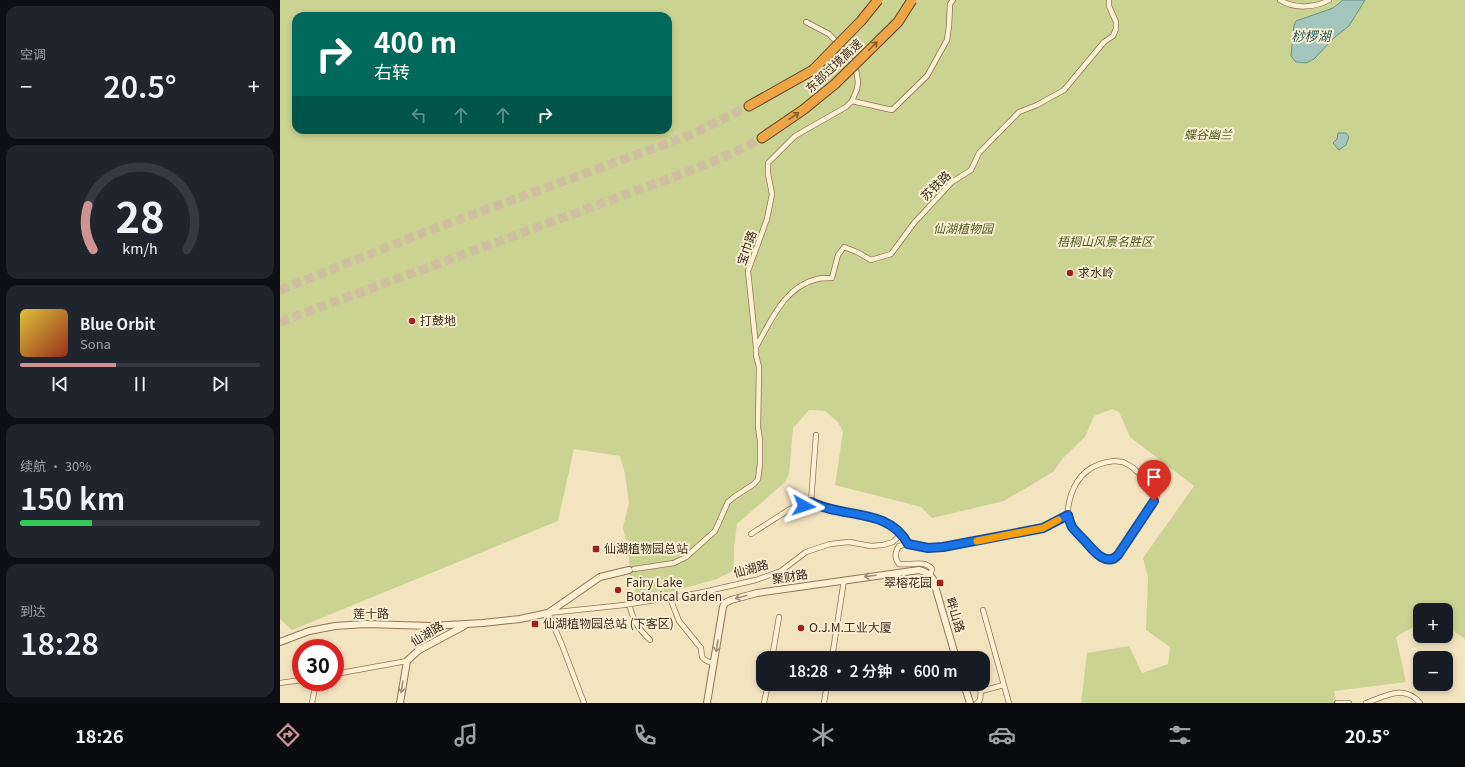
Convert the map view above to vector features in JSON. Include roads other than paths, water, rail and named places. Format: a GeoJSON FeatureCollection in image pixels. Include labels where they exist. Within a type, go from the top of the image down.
{"type":"FeatureCollection","features":[{"type":"Feature","properties":{"kind":"highway","name":"东部过境高速"},"geometry":{"type":"LineString","coordinates":[[749,106],[813,70],[861,21],[878,0]]}},
{"type":"Feature","properties":{"kind":"highway","name":"东部过境高速"},"geometry":{"type":"LineString","coordinates":[[762,138],[803,110],[835,84],[898,22],[912,0]]}},
{"type":"Feature","properties":{"kind":"street"},"geometry":{"type":"LineString","coordinates":[[806,22],[829,34],[843,49],[856,69],[858,82],[852,101],[892,110],[927,76],[947,40],[950,4],[953,0]]}},
{"type":"Feature","properties":{"kind":"street","name":"苏铁路"},"geometry":{"type":"LineString","coordinates":[[756,347],[781,304],[797,288],[817,279],[832,278],[838,255],[844,247],[871,260],[891,254],[914,223],[952,182],[971,170],[979,153],[1019,112],[1037,105],[1064,90],[1104,42],[1113,36],[1116,29],[1116,22],[1109,6],[1109,0]]}},
{"type":"Feature","properties":{"kind":"street"},"geometry":{"type":"LineString","coordinates":[[1280,0],[1289,4],[1301,6],[1329,0]]}},
{"type":"Feature","properties":{"kind":"street","name":"宝巾路"},"geometry":{"type":"LineString","coordinates":[[632,569],[674,563],[686,557],[715,531],[728,502],[754,484],[758,479],[760,464],[760,441],[758,427],[759,367],[756,355],[748,271],[767,219],[772,194],[768,174],[768,163],[795,136],[846,107],[852,101]]}},
{"type":"Feature","properties":{"kind":"street"},"geometry":{"type":"LineString","coordinates":[[811,502],[816,435]]}},
{"type":"Feature","properties":{"kind":"street"},"geometry":{"type":"LineString","coordinates":[[1114,461],[1128,464],[1137,470],[1156,490],[1157,496],[1154,501],[1118,555],[1112,559],[1106,559],[1097,555],[1072,527],[1068,515],[1069,500],[1075,485],[1085,472],[1098,464],[1114,461]]}},
{"type":"Feature","properties":{"kind":"street"},"geometry":{"type":"LineString","coordinates":[[751,534],[790,509],[811,502],[819,506],[871,517],[892,525],[908,544]]}},
{"type":"Feature","properties":{"kind":"street"},"geometry":{"type":"LineString","coordinates":[[932,577],[932,569],[928,564],[899,564],[895,557],[899,546],[908,544],[928,548],[943,547],[1043,528],[1068,515]]}},
{"type":"Feature","properties":{"kind":"street","name":"仙湖路"},"geometry":{"type":"LineString","coordinates":[[400,703],[407,661],[419,650],[465,625],[504,622],[548,613],[629,604],[699,593],[756,580],[781,571],[806,552],[830,544],[849,542],[871,546],[883,545],[893,542],[901,534]]}},
{"type":"Feature","properties":{"kind":"street","name":"仙湖路"},"geometry":{"type":"LineString","coordinates":[[548,613],[600,577],[632,569]]}},
{"type":"Feature","properties":{"kind":"street","name":"聚财路"},"geometry":{"type":"LineString","coordinates":[[707,703],[723,607],[727,601],[741,596],[757,593],[919,570],[932,577]]}},
{"type":"Feature","properties":{"kind":"street","name":"畔山路"},"geometry":{"type":"LineString","coordinates":[[932,577],[954,651]]}},
{"type":"Feature","properties":{"kind":"street"},"geometry":{"type":"LineString","coordinates":[[833,651],[844,580]]}},
{"type":"Feature","properties":{"kind":"street"},"geometry":{"type":"LineString","coordinates":[[670,598],[679,621],[701,648],[702,657],[714,664]]}},
{"type":"Feature","properties":{"kind":"street"},"geometry":{"type":"LineString","coordinates":[[629,604],[633,620],[650,640]]}},
{"type":"Feature","properties":{"kind":"street"},"geometry":{"type":"LineString","coordinates":[[983,610],[1009,703]]}},
{"type":"Feature","properties":{"kind":"street"},"geometry":{"type":"LineString","coordinates":[[548,613],[584,703]]}},
{"type":"Feature","properties":{"kind":"street"},"geometry":{"type":"LineString","coordinates":[[773,651],[779,616]]}},
{"type":"Feature","properties":{"kind":"street","name":"莲十路"},"geometry":{"type":"LineString","coordinates":[[280,642],[309,631],[336,626],[366,624],[431,626],[465,625]]}},
{"type":"Feature","properties":{"kind":"street"},"geometry":{"type":"LineString","coordinates":[[344,672],[407,661]]}},
{"type":"Feature","properties":{"kind":"street"},"geometry":{"type":"LineString","coordinates":[[280,683],[292,681]]}},
{"type":"Feature","properties":{"kind":"street"},"geometry":{"type":"LineString","coordinates":[[990,689],[1004,685]]}},
{"type":"Feature","properties":{"kind":"street"},"geometry":{"type":"LineString","coordinates":[[312,703],[314,691]]}},
{"type":"Feature","properties":{"kind":"street"},"geometry":{"type":"LineString","coordinates":[[764,703],[767,691]]}},
{"type":"Feature","properties":{"kind":"street"},"geometry":{"type":"LineString","coordinates":[[824,703],[826,691]]}},
{"type":"Feature","properties":{"kind":"street"},"geometry":{"type":"LineString","coordinates":[[966,691],[970,703]]}},
{"type":"Feature","properties":{"kind":"street"},"geometry":{"type":"LineString","coordinates":[[977,703],[980,700],[981,691]]}},
{"type":"Feature","properties":{"kind":"street"},"geometry":{"type":"LineString","coordinates":[[1366,703],[1398,692],[1404,692],[1412,695],[1420,703]]}},
{"type":"Feature","properties":{"kind":"street"},"geometry":{"type":"LineString","coordinates":[[1336,703],[1349,703]]}},
{"type":"Feature","properties":{"kind":"water","name":"桫椤湖"},"geometry":{"type":"Polygon","coordinates":[[[1343,0],[1365,0],[1349,26],[1335,37],[1314,59],[1306,63],[1296,62],[1291,56],[1294,25],[1296,21],[1333,8],[1343,0]]]}},
{"type":"Feature","properties":{"kind":"water"},"geometry":{"type":"Polygon","coordinates":[[[1338,133],[1346,133],[1349,137],[1346,145],[1339,150],[1333,143],[1337,139],[1338,133]]]}},
{"type":"Feature","properties":{"kind":"tunnel"},"geometry":{"type":"LineString","coordinates":[[280,290],[425,232],[690,135],[749,106]]}},
{"type":"Feature","properties":{"kind":"tunnel"},"geometry":{"type":"LineString","coordinates":[[280,322],[687,172],[731,154],[762,138]]}},
{"type":"Feature","properties":{"kind":"place","name":"求水岭"},"geometry":{"type":"Point","coordinates":[1070,273]}},
{"type":"Feature","properties":{"kind":"place","name":"打鼓地"},"geometry":{"type":"Point","coordinates":[412,321]}},
{"type":"Feature","properties":{"kind":"place","name":"仙湖植物园总站"},"geometry":{"type":"Point","coordinates":[596,549]}},
{"type":"Feature","properties":{"kind":"place","name":"翠榕花园"},"geometry":{"type":"Point","coordinates":[940,583]}},
{"type":"Feature","properties":{"kind":"place","name":"Fairy Lake Botanical Garden"},"geometry":{"type":"Point","coordinates":[618,590]}},
{"type":"Feature","properties":{"kind":"place","name":"仙湖植物园总站 (下客区)"},"geometry":{"type":"Point","coordinates":[535,624]}},
{"type":"Feature","properties":{"kind":"place","name":"O.J.M.工业大厦"},"geometry":{"type":"Point","coordinates":[801,628]}},
{"type":"Feature","properties":{"kind":"park label","name":"蝶谷幽兰"},"geometry":{"type":"Point","coordinates":[1208,135]}},
{"type":"Feature","properties":{"kind":"park label","name":"仙湖植物园"},"geometry":{"type":"Point","coordinates":[963,229]}},
{"type":"Feature","properties":{"kind":"park label","name":"梧桐山风景名胜区"},"geometry":{"type":"Point","coordinates":[1105,242]}}]}
